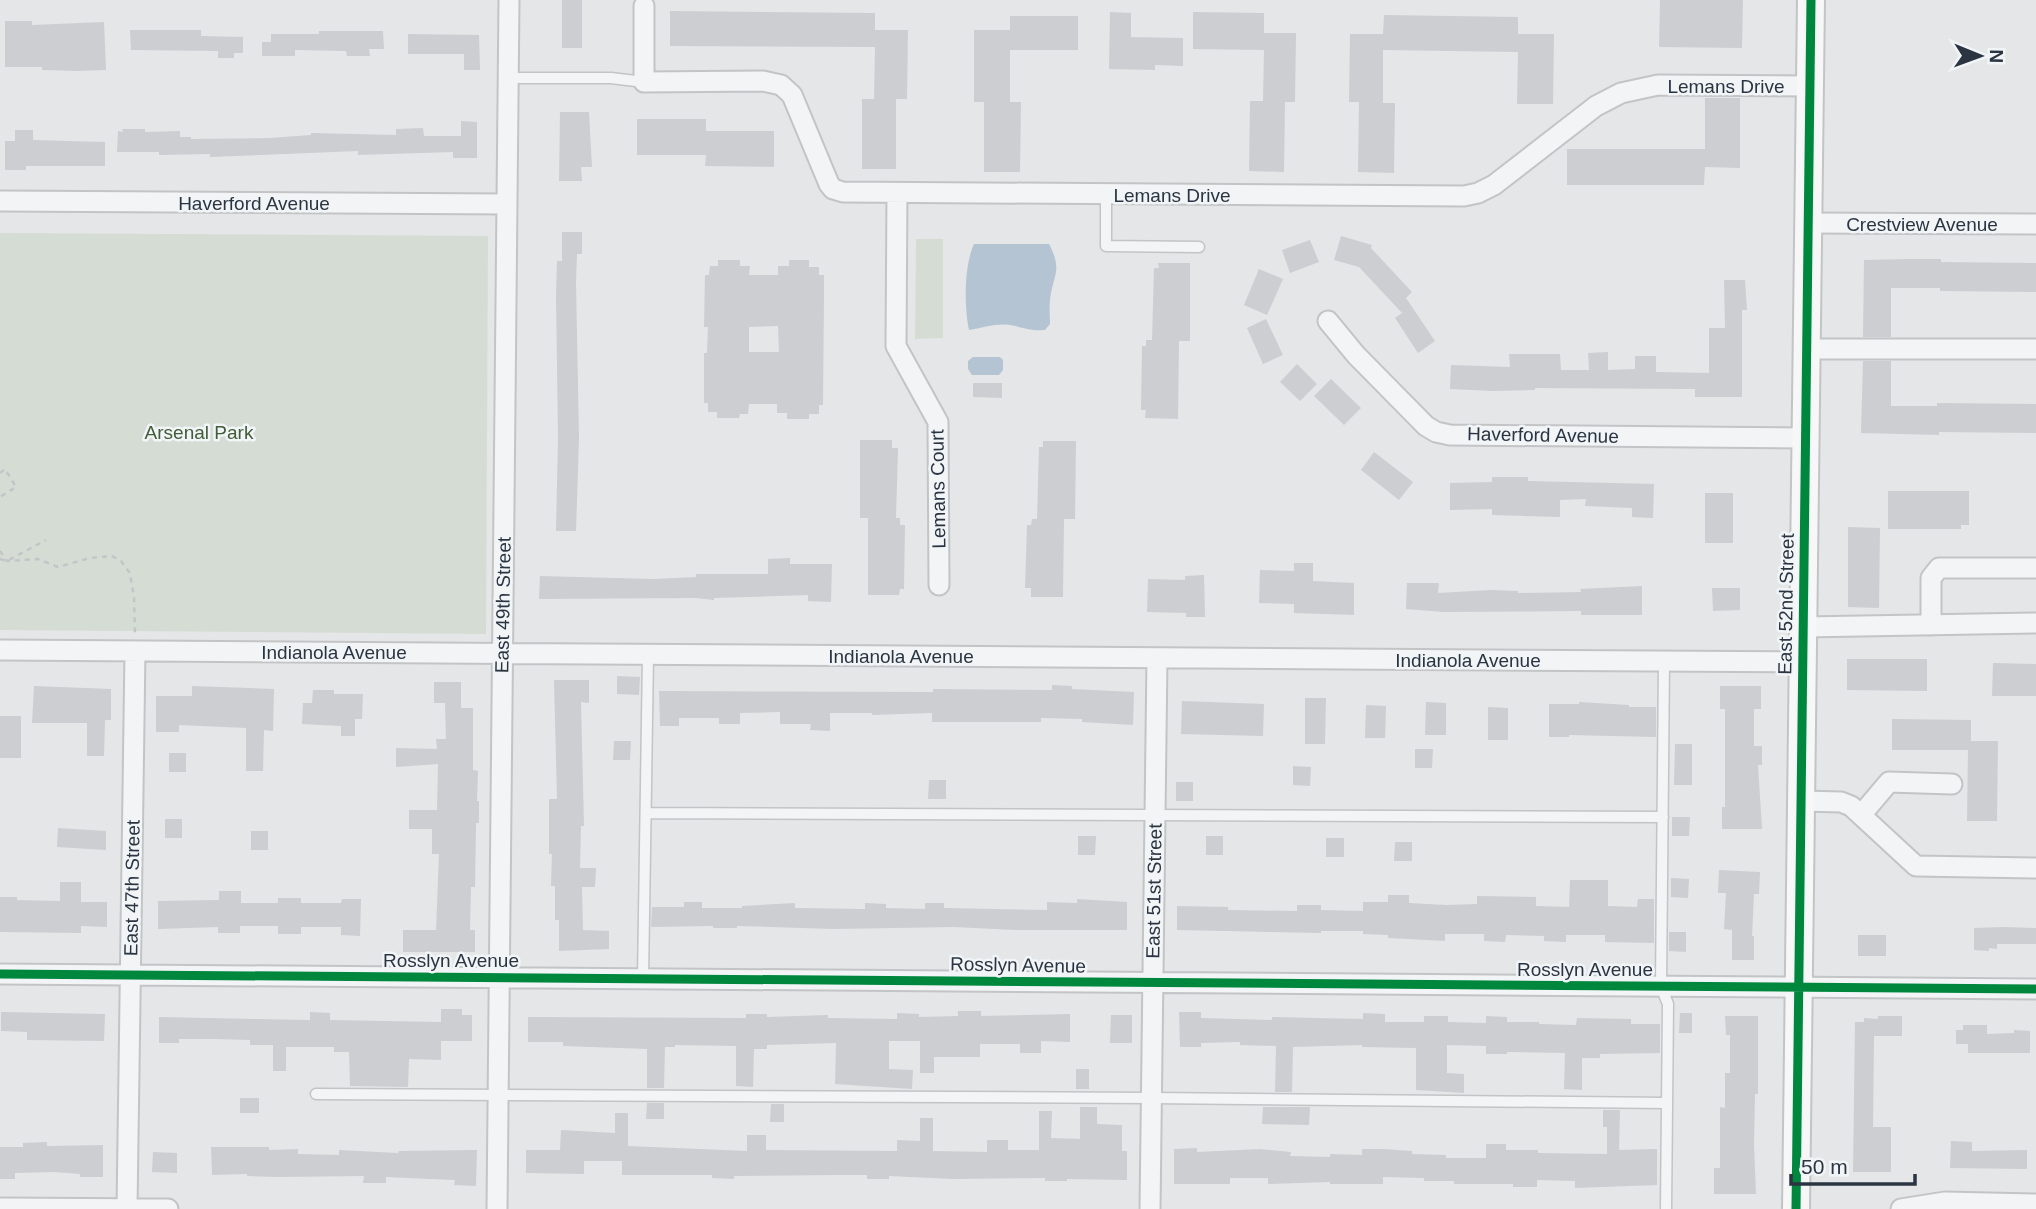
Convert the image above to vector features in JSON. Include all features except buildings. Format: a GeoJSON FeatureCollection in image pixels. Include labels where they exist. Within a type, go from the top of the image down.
{"type":"FeatureCollection","features":[{"type":"Feature","properties":{"kind":"street","name":"East 49th Street"},"geometry":{"type":"LineString","coordinates":[[497,1209],[509,0]]}},
{"type":"Feature","properties":{"kind":"street","name":"East 52nd Street"},"geometry":{"type":"LineString","coordinates":[[1796,1209],[1811,0]]}},
{"type":"Feature","properties":{"kind":"street"},"geometry":{"type":"LineString","coordinates":[[644,6],[644,82]]}},
{"type":"Feature","properties":{"kind":"street","name":"Lemans Drive"},"geometry":{"type":"LineString","coordinates":[[644,82],[762,81],[777,84],[792,95],[826,179],[833,189],[843,192],[1464,196],[1494,185],[1596,106],[1621,93],[1658,85],[1810,86]]}},
{"type":"Feature","properties":{"kind":"street","name":"Lemans Court"},"geometry":{"type":"LineString","coordinates":[[897,193],[896,346],[938,422],[939,584]]}},
{"type":"Feature","properties":{"kind":"street","name":"Haverford Avenue"},"geometry":{"type":"LineString","coordinates":[[0,201],[507,204]]}},
{"type":"Feature","properties":{"kind":"street","name":"Crestview Avenue"},"geometry":{"type":"LineString","coordinates":[[1808,223],[2036,224]]}},
{"type":"Feature","properties":{"kind":"street","name":"Haverford Avenue"},"geometry":{"type":"LineString","coordinates":[[1328,321],[1356,355],[1426,426],[1436,432],[1450,435],[1806,438]]}},
{"type":"Feature","properties":{"kind":"street"},"geometry":{"type":"LineString","coordinates":[[1808,349],[2036,349]]}},
{"type":"Feature","properties":{"kind":"street"},"geometry":{"type":"LineString","coordinates":[[1931,625],[1931,578],[1939,569],[2036,568]]}},
{"type":"Feature","properties":{"kind":"street"},"geometry":{"type":"LineString","coordinates":[[1804,627],[2036,623]]}},
{"type":"Feature","properties":{"kind":"street","name":"Indianola Avenue"},"geometry":{"type":"LineString","coordinates":[[0,650],[1803,662]]}},
{"type":"Feature","properties":{"kind":"street","name":"East 47th Street"},"geometry":{"type":"LineString","coordinates":[[128,1209],[135,651]]}},
{"type":"Feature","properties":{"kind":"street","name":"East 51st Street"},"geometry":{"type":"LineString","coordinates":[[1150,1209],[1157,658]]}},
{"type":"Feature","properties":{"kind":"street"},"geometry":{"type":"LineString","coordinates":[[1861,815],[1889,782],[1952,784]]}},
{"type":"Feature","properties":{"kind":"street"},"geometry":{"type":"LineString","coordinates":[[1802,801],[1842,802],[1851,806],[1916,866],[2036,868]]}},
{"type":"Feature","properties":{"kind":"street","name":"Rosslyn Avenue"},"geometry":{"type":"LineString","coordinates":[[0,974],[2036,989]]}},
{"type":"Feature","properties":{"kind":"street"},"geometry":{"type":"LineString","coordinates":[[1901,1209],[1945,1202],[2036,1204]]}},
{"type":"Feature","properties":{"kind":"street"},"geometry":{"type":"LineString","coordinates":[[0,1208],[168,1209]]}},
{"type":"Feature","properties":{"kind":"lane"},"geometry":{"type":"LineString","coordinates":[[508,78],[611,78],[644,82]]}},
{"type":"Feature","properties":{"kind":"lane"},"geometry":{"type":"LineString","coordinates":[[1106,194],[1106,246],[1199,247]]}},
{"type":"Feature","properties":{"kind":"lane"},"geometry":{"type":"LineString","coordinates":[[643,979],[648,654]]}},
{"type":"Feature","properties":{"kind":"lane"},"geometry":{"type":"LineString","coordinates":[[1664,661],[1661,987],[1668,1004],[1665,1209]]}},
{"type":"Feature","properties":{"kind":"lane"},"geometry":{"type":"LineString","coordinates":[[646,813],[1663,817]]}},
{"type":"Feature","properties":{"kind":"lane"},"geometry":{"type":"LineString","coordinates":[[316,1094],[1667,1103]]}},
{"type":"Feature","properties":{"kind":"path"},"geometry":{"type":"LineString","coordinates":[[0,473],[5,469],[16,486],[0,497]]}},
{"type":"Feature","properties":{"kind":"path"},"geometry":{"type":"LineString","coordinates":[[7,561],[46,540]]}},
{"type":"Feature","properties":{"kind":"path"},"geometry":{"type":"LineString","coordinates":[[0,551],[7,561]]}},
{"type":"Feature","properties":{"kind":"path"},"geometry":{"type":"LineString","coordinates":[[0,559],[38,559],[58,567],[90,558],[112,556],[121,561],[130,573],[134,597],[135,651]]}},
{"type":"Feature","properties":{"kind":"green space","name":"Arsenal Park"},"geometry":{"type":"Polygon","coordinates":[[[0,233],[488,236],[486,634],[0,630],[0,233]]]}},
{"type":"Feature","properties":{"kind":"green space"},"geometry":{"type":"Polygon","coordinates":[[[916,239],[943,239],[943,338],[915,339],[916,239]]]}},
{"type":"Feature","properties":{"kind":"water"},"geometry":{"type":"Polygon","coordinates":[[[974,244],[1049,244],[1056,272],[1050,300],[1050,324],[1045,330],[995,325],[969,330],[966,286],[968,263],[974,244]]]}},
{"type":"Feature","properties":{"kind":"water"},"geometry":{"type":"Polygon","coordinates":[[[973,357],[1000,357],[1003,360],[1003,370],[999,375],[972,375],[968,369],[968,361],[973,357]]]}},
{"type":"Feature","properties":{"kind":"cycle path"},"geometry":{"type":"LineString","coordinates":[[1796,1209],[1811,0]]}},
{"type":"Feature","properties":{"kind":"cycle path"},"geometry":{"type":"LineString","coordinates":[[0,974],[2036,989]]}}]}
